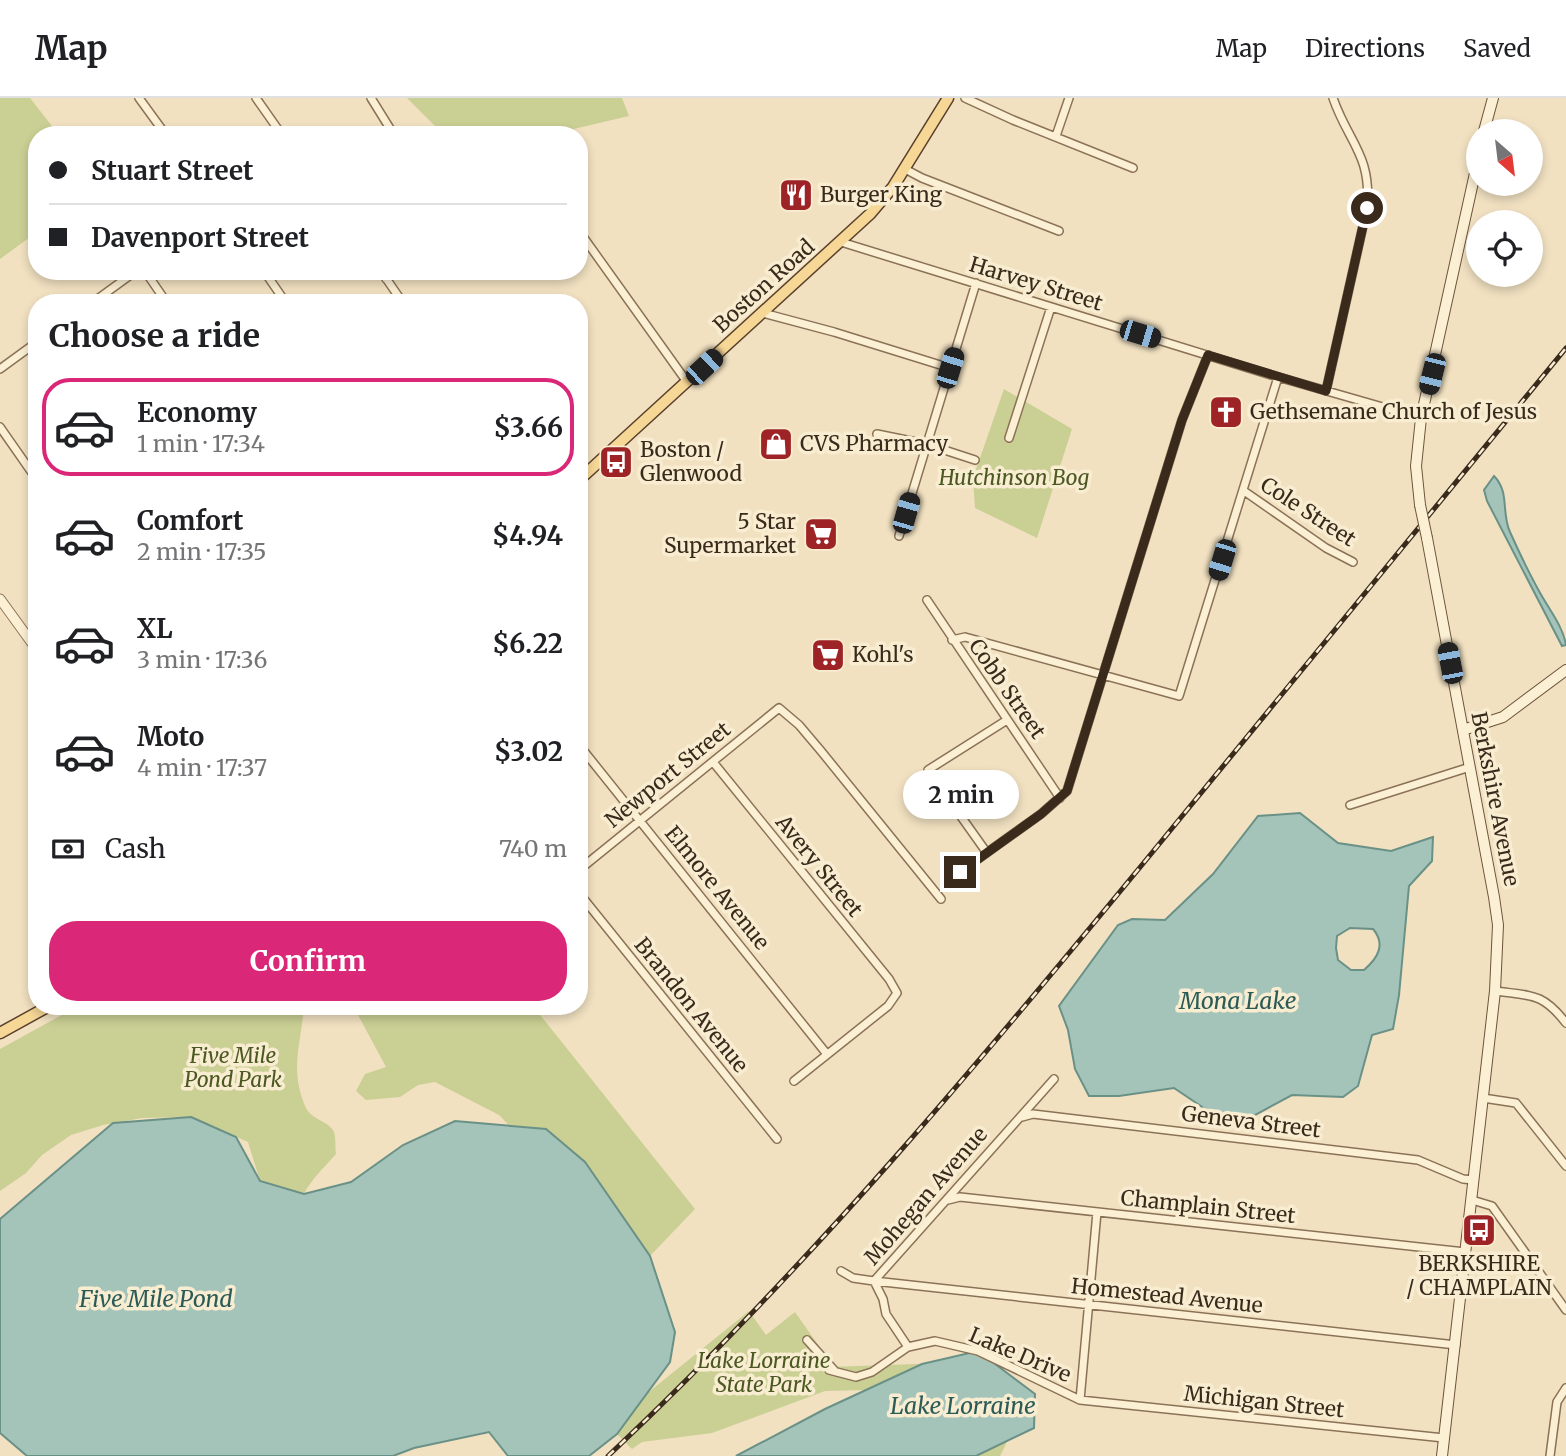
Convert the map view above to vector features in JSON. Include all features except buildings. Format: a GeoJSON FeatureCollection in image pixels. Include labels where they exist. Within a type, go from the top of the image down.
{"type":"FeatureCollection","features":[{"type":"Feature","properties":{"kind":"main road","name":"Boston Road"},"geometry":{"type":"LineString","coordinates":[[588,472],[841,242],[885,198],[948,98]]}},
{"type":"Feature","properties":{"kind":"main road"},"geometry":{"type":"LineString","coordinates":[[1487,119],[1493,98]]}},
{"type":"Feature","properties":{"kind":"main road","name":"Berkshire Avenue"},"geometry":{"type":"LineString","coordinates":[[1442,1456],[1498,947],[1496,910],[1420,505],[1416,466],[1421,418],[1470,196]]}},
{"type":"Feature","properties":{"kind":"main road"},"geometry":{"type":"LineString","coordinates":[[1463,730],[1503,717],[1566,670]]}},
{"type":"Feature","properties":{"kind":"main road"},"geometry":{"type":"LineString","coordinates":[[0,1033],[33,1015]]}},
{"type":"Feature","properties":{"kind":"street"},"geometry":{"type":"LineString","coordinates":[[139,98],[159,126]]}},
{"type":"Feature","properties":{"kind":"street"},"geometry":{"type":"LineString","coordinates":[[256,98],[276,126]]}},
{"type":"Feature","properties":{"kind":"street"},"geometry":{"type":"LineString","coordinates":[[371,98],[388,126]]}},
{"type":"Feature","properties":{"kind":"street"},"geometry":{"type":"LineString","coordinates":[[965,98],[1133,168]]}},
{"type":"Feature","properties":{"kind":"street"},"geometry":{"type":"LineString","coordinates":[[1056,136],[1069,98]]}},
{"type":"Feature","properties":{"kind":"street"},"geometry":{"type":"LineString","coordinates":[[1326,391],[1369,191],[1363,161],[1333,98]]}},
{"type":"Feature","properties":{"kind":"street"},"geometry":{"type":"LineString","coordinates":[[905,169],[922,178],[1059,230]]}},
{"type":"Feature","properties":{"kind":"street","name":"Harvey Street"},"geometry":{"type":"LineString","coordinates":[[841,242],[1278,377],[1421,418]]}},
{"type":"Feature","properties":{"kind":"street"},"geometry":{"type":"LineString","coordinates":[[588,244],[687,382]]}},
{"type":"Feature","properties":{"kind":"street"},"geometry":{"type":"LineString","coordinates":[[105,294],[124,280]]}},
{"type":"Feature","properties":{"kind":"street"},"geometry":{"type":"LineString","coordinates":[[899,536],[976,284]]}},
{"type":"Feature","properties":{"kind":"street"},"geometry":{"type":"LineString","coordinates":[[1009,438],[1051,307]]}},
{"type":"Feature","properties":{"kind":"street"},"geometry":{"type":"LineString","coordinates":[[763,313],[834,331],[950,368]]}},
{"type":"Feature","properties":{"kind":"street"},"geometry":{"type":"LineString","coordinates":[[0,369],[28,349]]}},
{"type":"Feature","properties":{"kind":"street"},"geometry":{"type":"LineString","coordinates":[[960,872],[1067,791],[1182,420],[1208,355]]}},
{"type":"Feature","properties":{"kind":"street"},"geometry":{"type":"LineString","coordinates":[[952,640],[965,637],[1180,696],[1278,377]]}},
{"type":"Feature","properties":{"kind":"street"},"geometry":{"type":"LineString","coordinates":[[0,427],[28,467]]}},
{"type":"Feature","properties":{"kind":"street"},"geometry":{"type":"LineString","coordinates":[[877,434],[926,444],[975,460]]}},
{"type":"Feature","properties":{"kind":"street","name":"Cole Street"},"geometry":{"type":"LineString","coordinates":[[1244,491],[1326,548],[1353,562]]}},
{"type":"Feature","properties":{"kind":"street"},"geometry":{"type":"LineString","coordinates":[[0,599],[28,638]]}},
{"type":"Feature","properties":{"kind":"street","name":"Cobb Street"},"geometry":{"type":"LineString","coordinates":[[927,600],[1060,798]]}},
{"type":"Feature","properties":{"kind":"street","name":"Newport Street"},"geometry":{"type":"LineString","coordinates":[[588,862],[779,708],[799,725],[941,899]]}},
{"type":"Feature","properties":{"kind":"street"},"geometry":{"type":"LineString","coordinates":[[987,853],[928,770],[1007,720]]}},
{"type":"Feature","properties":{"kind":"street","name":"Elmore Avenue"},"geometry":{"type":"LineString","coordinates":[[588,756],[826,1053]]}},
{"type":"Feature","properties":{"kind":"street","name":"Avery Street"},"geometry":{"type":"LineString","coordinates":[[713,762],[889,979],[897,993],[888,1006],[826,1053]]}},
{"type":"Feature","properties":{"kind":"street"},"geometry":{"type":"LineString","coordinates":[[1350,805],[1470,768]]}},
{"type":"Feature","properties":{"kind":"street","name":"Brandon Avenue"},"geometry":{"type":"LineString","coordinates":[[588,904],[777,1139]]}},
{"type":"Feature","properties":{"kind":"street"},"geometry":{"type":"LineString","coordinates":[[1494,991],[1542,998],[1553,1006],[1566,1023]]}},
{"type":"Feature","properties":{"kind":"street"},"geometry":{"type":"LineString","coordinates":[[794,1081],[826,1053]]}},
{"type":"Feature","properties":{"kind":"street","name":"Mohegan Avenue"},"geometry":{"type":"LineString","coordinates":[[908,1347],[886,1314],[883,1299],[874,1281],[1054,1079]]}},
{"type":"Feature","properties":{"kind":"street"},"geometry":{"type":"LineString","coordinates":[[1483,1098],[1516,1103],[1566,1166]]}},
{"type":"Feature","properties":{"kind":"street","name":"Geneva Street"},"geometry":{"type":"LineString","coordinates":[[1021,1117],[1033,1114],[1418,1160],[1463,1179],[1474,1180]]}},
{"type":"Feature","properties":{"kind":"street","name":"Champlain Street"},"geometry":{"type":"LineString","coordinates":[[948,1200],[960,1197],[1465,1252]]}},
{"type":"Feature","properties":{"kind":"street"},"geometry":{"type":"LineString","coordinates":[[1472,1200],[1492,1206],[1566,1310]]}},
{"type":"Feature","properties":{"kind":"street"},"geometry":{"type":"LineString","coordinates":[[1080,1400],[1097,1212]]}},
{"type":"Feature","properties":{"kind":"street","name":"Homestead Avenue"},"geometry":{"type":"LineString","coordinates":[[841,1271],[853,1278],[874,1281],[1456,1345]]}},
{"type":"Feature","properties":{"kind":"street","name":"Lake Drive"},"geometry":{"type":"LineString","coordinates":[[807,1340],[832,1370],[856,1377],[872,1372],[908,1347],[935,1341],[978,1351],[1080,1400]]}},
{"type":"Feature","properties":{"kind":"street"},"geometry":{"type":"LineString","coordinates":[[1550,1456],[1557,1402],[1566,1388]]}},
{"type":"Feature","properties":{"kind":"street","name":"Michigan Street"},"geometry":{"type":"LineString","coordinates":[[1080,1400],[1444,1438]]}},
{"type":"Feature","properties":{"kind":"green space"},"geometry":{"type":"Polygon","coordinates":[[[0,98],[30,98],[52,126],[28,126],[28,239],[0,259],[0,98]]]}},
{"type":"Feature","properties":{"kind":"green space"},"geometry":{"type":"Polygon","coordinates":[[[407,98],[622,98],[629,116],[586,126],[435,126],[407,98]]]}},
{"type":"Feature","properties":{"kind":"green space","name":"Hutchinson Bog"},"geometry":{"type":"Polygon","coordinates":[[[1004,389],[1072,429],[1037,538],[975,508],[973,478],[1004,389]]]}},
{"type":"Feature","properties":{"kind":"green space","name":"Five Mile Pond Park"},"geometry":{"type":"Polygon","coordinates":[[[62,1015],[303,1015],[298,1082],[306,1108],[332,1128],[336,1154],[314,1178],[304,1194],[284,1192],[260,1181],[248,1142],[191,1117],[142,1118],[103,1125],[71,1135],[42,1155],[26,1173],[0,1191],[0,1049],[62,1015]]]}},
{"type":"Feature","properties":{"kind":"green space"},"geometry":{"type":"Polygon","coordinates":[[[358,1015],[540,1015],[695,1209],[605,1303],[530,1147],[499,1115],[435,1082],[418,1085],[400,1097],[366,1100],[356,1091],[365,1074],[386,1067],[358,1015]]]}},
{"type":"Feature","properties":{"kind":"green space","name":"Lake Lorraine State Park"},"geometry":{"type":"Polygon","coordinates":[[[749,1311],[766,1335],[795,1312],[821,1349],[829,1367],[1002,1361],[1011,1421],[1006,1444],[1000,1456],[975,1456],[988,1387],[825,1391],[712,1433],[642,1442],[632,1449],[608,1425],[749,1311]]]}},
{"type":"Feature","properties":{"kind":"water"},"geometry":{"type":"Polygon","coordinates":[[[1494,476],[1504,496],[1507,525],[1535,584],[1559,624],[1566,645],[1562,646],[1487,501],[1484,490],[1494,476]]]}},
{"type":"Feature","properties":{"kind":"water","name":"Mona Lake"},"geometry":{"type":"Polygon","coordinates":[[[1300,813],[1338,843],[1391,851],[1433,837],[1432,861],[1409,886],[1399,995],[1393,1029],[1372,1035],[1358,1086],[1343,1097],[1292,1095],[1244,1121],[1226,1123],[1174,1088],[1119,1096],[1089,1096],[1075,1069],[1068,1030],[1059,1006],[1118,925],[1132,919],[1165,920],[1213,874],[1258,816],[1300,813]],[[1350,928],[1337,936],[1338,960],[1351,970],[1364,970],[1379,951],[1379,940],[1373,929],[1350,928]]]}},
{"type":"Feature","properties":{"kind":"water","name":"Five Mile Pond"},"geometry":{"type":"Polygon","coordinates":[[[191,1117],[236,1137],[260,1181],[304,1194],[351,1182],[403,1145],[455,1121],[546,1129],[585,1162],[650,1256],[675,1332],[670,1362],[617,1434],[589,1456],[508,1456],[489,1432],[414,1448],[393,1456],[27,1456],[0,1433],[0,1219],[113,1123],[191,1117]]]}},
{"type":"Feature","properties":{"kind":"water","name":"Lake Lorraine"},"geometry":{"type":"Polygon","coordinates":[[[978,1351],[1035,1394],[1034,1428],[976,1456],[736,1456],[825,1409],[922,1364],[978,1351]]]}},
{"type":"Feature","properties":{"kind":"railway"},"geometry":{"type":"LineString","coordinates":[[608,1456],[682,1384],[825,1235],[961,1081],[1566,348]]}},
{"type":"Feature","properties":{"kind":"place","name":"Burger King"},"geometry":{"type":"Point","coordinates":[796,195]}},
{"type":"Feature","properties":{"kind":"place","name":"Gethsemane Church of Jesus"},"geometry":{"type":"Point","coordinates":[1226,412]}},
{"type":"Feature","properties":{"kind":"place","name":"CVS Pharmacy"},"geometry":{"type":"Point","coordinates":[776,444]}},
{"type":"Feature","properties":{"kind":"place","name":"Boston / Glenwood"},"geometry":{"type":"Point","coordinates":[616,462]}},
{"type":"Feature","properties":{"kind":"place","name":"5 Star Supermarket"},"geometry":{"type":"Point","coordinates":[821,534]}},
{"type":"Feature","properties":{"kind":"place","name":"Kohl's"},"geometry":{"type":"Point","coordinates":[828,655]}},
{"type":"Feature","properties":{"kind":"place","name":"BERKSHIRE / CHAMPLAIN"},"geometry":{"type":"Point","coordinates":[1479,1230]}},
{"type":"Feature","properties":{"kind":"route"},"geometry":{"type":"LineString","coordinates":[[960,872],[1041,814],[1067,791],[1182,420],[1208,355],[1326,391],[1367,208]]}}]}
